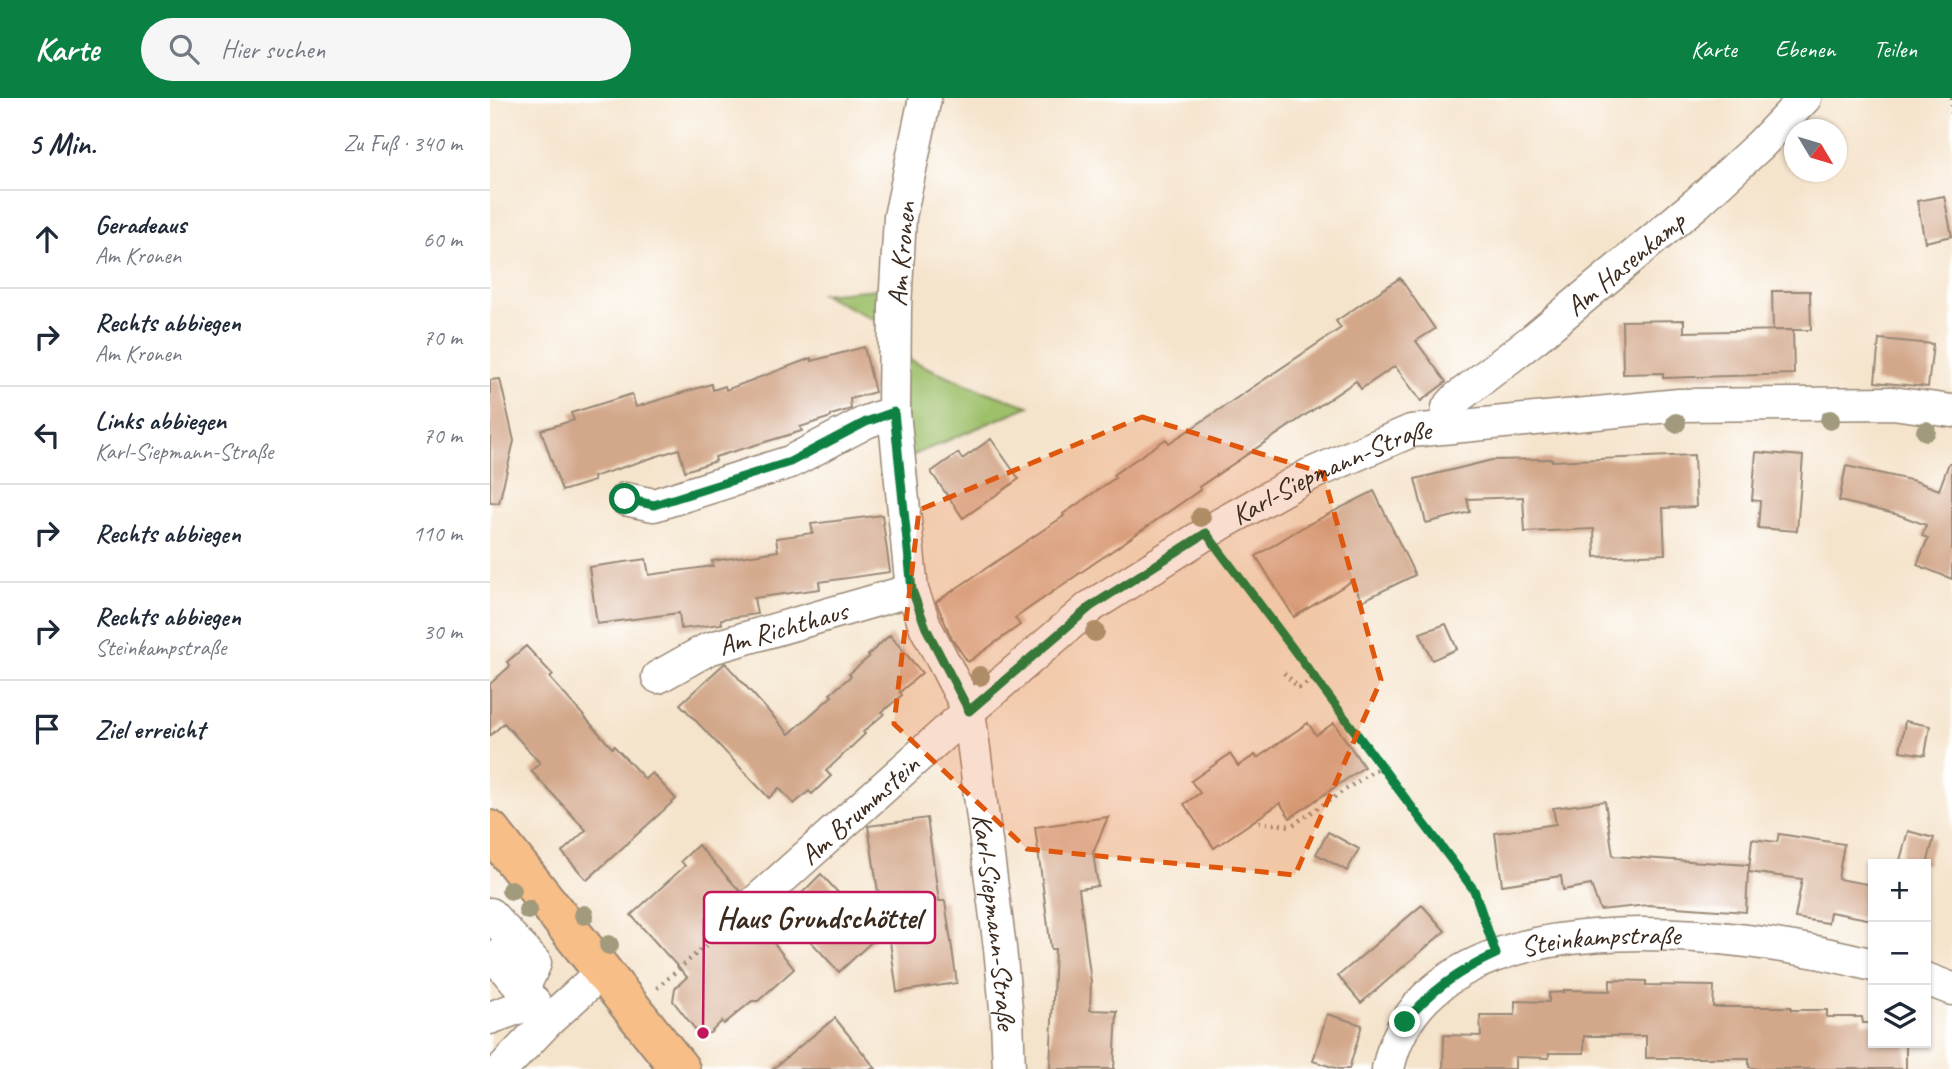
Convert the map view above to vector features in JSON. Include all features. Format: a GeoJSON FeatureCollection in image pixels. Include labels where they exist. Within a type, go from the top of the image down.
{"type":"FeatureCollection","features":[{"type":"Feature","properties":{"kind":"main road"},"geometry":{"type":"LineString","coordinates":[[490,830],[680,1069]]}},
{"type":"Feature","properties":{"kind":"street","name":"Am Kronen"},"geometry":{"type":"LineString","coordinates":[[925,98],[900,217],[895,307],[894,412],[912,590],[926,628],[969,711]]}},
{"type":"Feature","properties":{"kind":"street","name":"Am Hasenkamp"},"geometry":{"type":"LineString","coordinates":[[1448,426],[1448,408],[1457,398],[1535,338],[1697,203],[1805,98]]}},
{"type":"Feature","properties":{"kind":"street","name":"Karl-Siepmann-Straße"},"geometry":{"type":"LineString","coordinates":[[1009,1069],[1000,948],[969,711],[1090,607],[1206,533],[1309,475],[1411,431],[1679,405],[1892,403],[1952,411]]}},
{"type":"Feature","properties":{"kind":"street"},"geometry":{"type":"LineString","coordinates":[[625,499],[654,505],[790,462],[866,422],[894,412]]}},
{"type":"Feature","properties":{"kind":"street","name":"Am Richthaus"},"geometry":{"type":"LineString","coordinates":[[658,677],[708,649],[912,590]]}},
{"type":"Feature","properties":{"kind":"street","name":"Am Brummstein"},"geometry":{"type":"LineString","coordinates":[[751,906],[969,711]]}},
{"type":"Feature","properties":{"kind":"street"},"geometry":{"type":"LineString","coordinates":[[490,914],[535,963],[535,1004],[502,1069]]}},
{"type":"Feature","properties":{"kind":"street","name":"Steinkampstraße"},"geometry":{"type":"LineString","coordinates":[[1388,1069],[1392,1050],[1405,1022],[1422,1000],[1468,967],[1496,954],[1559,940],[1651,933],[1744,940],[1868,964]]}},
{"type":"Feature","properties":{"kind":"street"},"geometry":{"type":"LineString","coordinates":[[494,956],[535,1004]]}},
{"type":"Feature","properties":{"kind":"street"},"geometry":{"type":"LineString","coordinates":[[490,1018],[535,1004],[603,971]]}},
{"type":"Feature","properties":{"kind":"street"},"geometry":{"type":"LineString","coordinates":[[1931,981],[1952,989]]}},
{"type":"Feature","properties":{"kind":"path"},"geometry":{"type":"LineString","coordinates":[[1952,98],[1952,126]]}},
{"type":"Feature","properties":{"kind":"path"},"geometry":{"type":"LineString","coordinates":[[1206,533],[1474,890],[1496,954]]}},
{"type":"Feature","properties":{"kind":"path"},"geometry":{"type":"LineString","coordinates":[[1283,673],[1300,688],[1314,679]]}},
{"type":"Feature","properties":{"kind":"path"},"geometry":{"type":"LineString","coordinates":[[1259,822],[1291,826],[1381,766]]}},
{"type":"Feature","properties":{"kind":"path"},"geometry":{"type":"LineString","coordinates":[[633,1010],[751,906]]}},
{"type":"Feature","properties":{"kind":"highlighted area"},"geometry":{"type":"Polygon","coordinates":[[[1142,417],[1323,473],[1381,680],[1295,875],[1027,849],[894,724],[919,510],[1142,417]]]}},
{"type":"Feature","properties":{"kind":"green space"},"geometry":{"type":"Polygon","coordinates":[[[888,288],[887,326],[822,294],[888,288]]]}},
{"type":"Feature","properties":{"kind":"green space"},"geometry":{"type":"Polygon","coordinates":[[[903,357],[983,391],[1029,406],[904,459],[903,357]]]}},
{"type":"Feature","properties":{"kind":"building"},"geometry":{"type":"Polygon","coordinates":[[[1944,196],[1952,236],[1925,242],[1917,201],[1944,196]]]}},
{"type":"Feature","properties":{"kind":"building"},"geometry":{"type":"Polygon","coordinates":[[[1400,278],[1435,329],[1416,341],[1446,382],[1421,401],[1395,366],[1361,389],[1356,381],[1199,487],[1200,490],[1015,618],[1020,625],[968,662],[952,639],[936,602],[1064,516],[1063,514],[1115,478],[1113,475],[1123,468],[1166,439],[1169,443],[1341,328],[1336,321],[1400,278]]]}},
{"type":"Feature","properties":{"kind":"building"},"geometry":{"type":"Polygon","coordinates":[[[1772,291],[1810,291],[1811,330],[1773,330],[1772,291]]]}},
{"type":"Feature","properties":{"kind":"building"},"geometry":{"type":"Polygon","coordinates":[[[1684,320],[1684,332],[1793,330],[1794,374],[1663,378],[1663,373],[1623,374],[1622,321],[1684,320]]]}},
{"type":"Feature","properties":{"kind":"building"},"geometry":{"type":"Polygon","coordinates":[[[1879,339],[1933,344],[1928,387],[1875,382],[1879,339]]]}},
{"type":"Feature","properties":{"kind":"building"},"geometry":{"type":"Polygon","coordinates":[[[864,347],[875,392],[850,399],[851,409],[800,427],[802,431],[715,457],[716,461],[685,471],[679,449],[593,477],[594,481],[562,491],[541,430],[574,420],[571,413],[632,394],[636,407],[711,384],[713,390],[725,386],[726,390],[811,358],[812,361],[864,347]]]}},
{"type":"Feature","properties":{"kind":"building"},"geometry":{"type":"Polygon","coordinates":[[[500,379],[514,441],[499,503],[490,502],[490,380],[500,379]]]}},
{"type":"Feature","properties":{"kind":"building"},"geometry":{"type":"Polygon","coordinates":[[[991,439],[1019,479],[963,518],[931,472],[958,453],[962,459],[991,439]]]}},
{"type":"Feature","properties":{"kind":"building"},"geometry":{"type":"Polygon","coordinates":[[[1756,452],[1803,456],[1797,531],[1758,528],[1760,501],[1752,500],[1756,452]]]}},
{"type":"Feature","properties":{"kind":"building"},"geometry":{"type":"Polygon","coordinates":[[[1694,455],[1696,507],[1663,508],[1665,554],[1595,557],[1594,529],[1525,532],[1523,497],[1467,499],[1470,512],[1426,523],[1415,479],[1492,460],[1552,461],[1694,455]]]}},
{"type":"Feature","properties":{"kind":"building"},"geometry":{"type":"Polygon","coordinates":[[[1949,463],[1952,463],[1952,579],[1917,565],[1928,538],[1922,536],[1926,525],[1899,515],[1839,501],[1846,466],[1915,481],[1939,490],[1949,463]]]}},
{"type":"Feature","properties":{"kind":"building"},"geometry":{"type":"Polygon","coordinates":[[[1374,491],[1415,575],[1362,601],[1352,581],[1294,617],[1256,556],[1303,527],[1374,491]]]}},
{"type":"Feature","properties":{"kind":"building"},"geometry":{"type":"Polygon","coordinates":[[[882,515],[890,572],[819,582],[820,589],[754,598],[757,614],[721,619],[722,624],[681,629],[679,613],[597,624],[589,567],[646,559],[649,575],[713,566],[712,561],[778,551],[776,538],[813,533],[811,524],[882,515]]]}},
{"type":"Feature","properties":{"kind":"building"},"geometry":{"type":"Polygon","coordinates":[[[1446,624],[1457,649],[1432,660],[1420,633],[1446,624]]]}},
{"type":"Feature","properties":{"kind":"building"},"geometry":{"type":"Polygon","coordinates":[[[890,635],[922,673],[900,692],[902,695],[882,712],[884,714],[826,771],[831,776],[812,794],[809,791],[794,804],[779,788],[769,798],[680,704],[725,663],[789,734],[832,696],[830,694],[851,676],[849,674],[890,635]]]}},
{"type":"Feature","properties":{"kind":"building"},"geometry":{"type":"Polygon","coordinates":[[[526,646],[553,675],[550,678],[612,748],[614,746],[645,779],[652,773],[676,799],[587,880],[562,852],[586,830],[531,771],[540,763],[504,723],[490,736],[490,684],[510,666],[507,662],[526,646]]]}},
{"type":"Feature","properties":{"kind":"building"},"geometry":{"type":"Polygon","coordinates":[[[1905,721],[1930,726],[1925,755],[1900,751],[1905,721]]]}},
{"type":"Feature","properties":{"kind":"building"},"geometry":{"type":"Polygon","coordinates":[[[1308,723],[1316,735],[1334,723],[1364,767],[1290,818],[1280,803],[1214,848],[1184,804],[1200,793],[1191,781],[1230,754],[1238,766],[1255,755],[1257,758],[1308,723]]]}},
{"type":"Feature","properties":{"kind":"building"},"geometry":{"type":"Polygon","coordinates":[[[1605,801],[1613,856],[1749,865],[1749,871],[1752,839],[1777,842],[1779,834],[1844,844],[1838,879],[1868,884],[1868,919],[1830,912],[1828,923],[1795,918],[1802,879],[1748,872],[1746,912],[1648,905],[1600,910],[1591,885],[1563,890],[1561,876],[1502,885],[1495,833],[1556,824],[1553,808],[1605,801]]]}},
{"type":"Feature","properties":{"kind":"building"},"geometry":{"type":"Polygon","coordinates":[[[1108,817],[1093,853],[1098,886],[1079,889],[1091,982],[1090,1010],[1117,1011],[1114,1069],[1050,1069],[1055,949],[1051,949],[1035,827],[1108,817]]]}},
{"type":"Feature","properties":{"kind":"building"},"geometry":{"type":"Polygon","coordinates":[[[927,818],[939,901],[945,901],[957,983],[897,992],[888,927],[884,932],[868,826],[927,818]]]}},
{"type":"Feature","properties":{"kind":"building"},"geometry":{"type":"Polygon","coordinates":[[[1908,831],[1934,838],[1928,859],[1900,859],[1908,831]]]}},
{"type":"Feature","properties":{"kind":"building"},"geometry":{"type":"Polygon","coordinates":[[[1328,832],[1359,849],[1347,871],[1316,854],[1328,832]]]}},
{"type":"Feature","properties":{"kind":"building"},"geometry":{"type":"Polygon","coordinates":[[[698,845],[740,891],[733,901],[737,918],[746,924],[758,923],[794,969],[758,1001],[752,1001],[724,1024],[722,1021],[710,1033],[699,1034],[673,1001],[675,988],[687,977],[631,915],[685,866],[681,861],[698,845]]]}},
{"type":"Feature","properties":{"kind":"building"},"geometry":{"type":"Polygon","coordinates":[[[821,874],[878,936],[839,972],[805,935],[823,918],[801,894],[821,874]]]}},
{"type":"Feature","properties":{"kind":"building"},"geometry":{"type":"Polygon","coordinates":[[[1422,905],[1445,931],[1361,1003],[1338,976],[1422,905]]]}},
{"type":"Feature","properties":{"kind":"building"},"geometry":{"type":"Polygon","coordinates":[[[1610,980],[1646,981],[1646,985],[1714,986],[1713,1007],[1791,1007],[1791,1010],[1827,1010],[1827,1017],[1862,1017],[1863,1023],[1868,1023],[1868,1048],[1906,1048],[1906,1069],[1758,1069],[1749,1067],[1749,1058],[1646,1058],[1646,1036],[1584,1036],[1584,1053],[1549,1053],[1549,1058],[1515,1057],[1515,1069],[1443,1069],[1444,1035],[1481,1036],[1480,1015],[1515,1015],[1515,1001],[1549,1002],[1549,993],[1564,990],[1610,991],[1610,980]]]}},
{"type":"Feature","properties":{"kind":"building"},"geometry":{"type":"Polygon","coordinates":[[[1327,1014],[1362,1025],[1349,1069],[1339,1069],[1313,1061],[1327,1014]]]}},
{"type":"Feature","properties":{"kind":"building"},"geometry":{"type":"Polygon","coordinates":[[[835,1018],[876,1069],[773,1069],[799,1047],[835,1018]]]}},
{"type":"Feature","properties":{"kind":"place","name":"Haus Grundschöttel"},"geometry":{"type":"Point","coordinates":[703,1033]}},
{"type":"Feature","properties":{"kind":"route"},"geometry":{"type":"LineString","coordinates":[[625,499],[654,505],[790,462],[866,422],[894,412],[912,590],[926,628],[969,711],[1090,607],[1206,533],[1474,890],[1496,954],[1445,982],[1422,1000],[1405,1022]]}}]}
